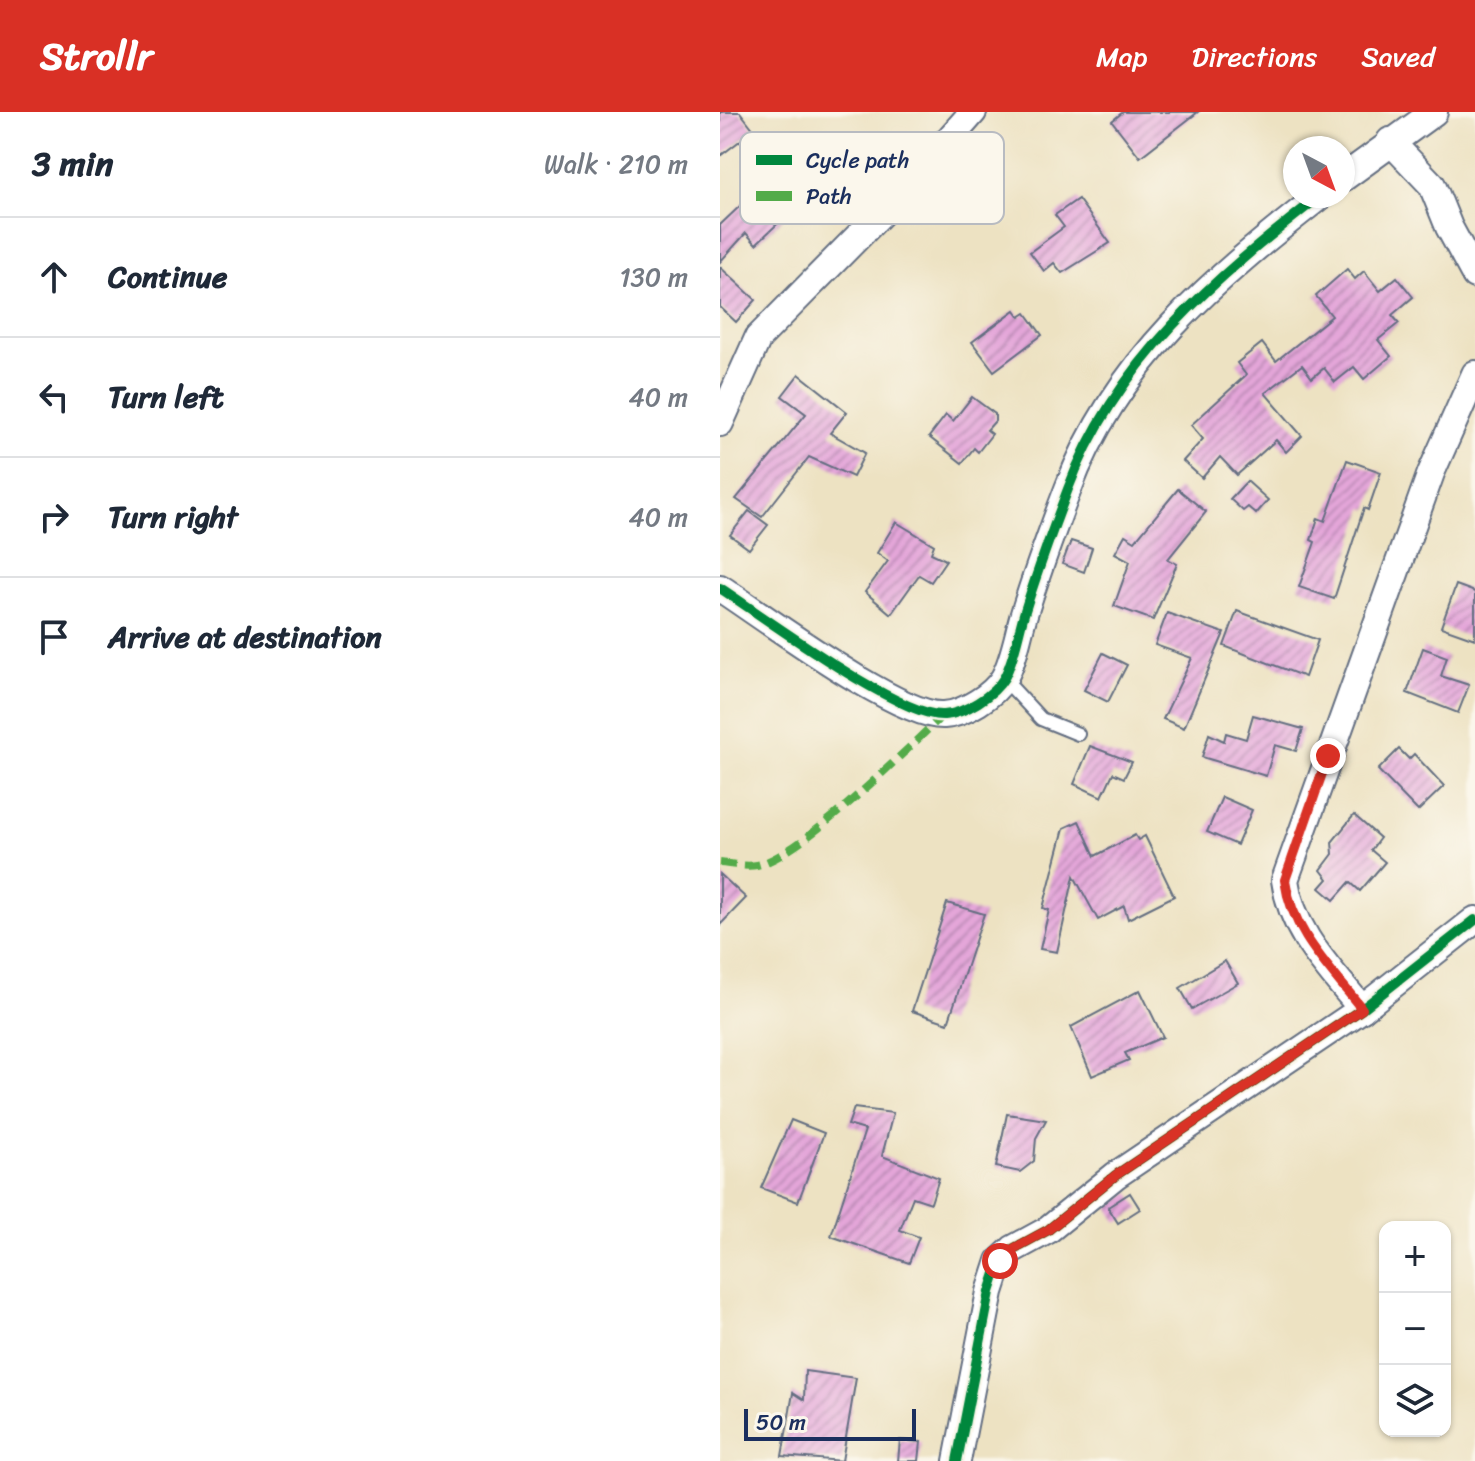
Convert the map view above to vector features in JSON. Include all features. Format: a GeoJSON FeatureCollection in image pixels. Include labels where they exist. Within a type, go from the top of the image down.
{"type":"FeatureCollection","features":[{"type":"Feature","properties":{"kind":"street"},"geometry":{"type":"LineString","coordinates":[[955,132],[973,112]]}},
{"type":"Feature","properties":{"kind":"street"},"geometry":{"type":"LineString","coordinates":[[1355,169],[1434,112]]}},
{"type":"Feature","properties":{"kind":"street"},"geometry":{"type":"LineString","coordinates":[[1390,141],[1432,185],[1449,227],[1475,275]]}},
{"type":"Feature","properties":{"kind":"street"},"geometry":{"type":"LineString","coordinates":[[720,588],[895,699],[926,713],[943,715],[960,712],[981,700],[1004,679],[1042,557],[1070,484],[1103,413],[1157,337],[1224,271],[1305,208]]}},
{"type":"Feature","properties":{"kind":"street"},"geometry":{"type":"LineString","coordinates":[[720,423],[758,338],[871,224]]}},
{"type":"Feature","properties":{"kind":"street"},"geometry":{"type":"LineString","coordinates":[[1362,1009],[1304,937],[1291,909],[1285,880],[1431,473],[1475,374]]}},
{"type":"Feature","properties":{"kind":"street"},"geometry":{"type":"LineString","coordinates":[[957,1461],[990,1292],[1000,1261],[1013,1249],[1048,1230],[1116,1175],[1362,1009],[1475,920]]}},
{"type":"Feature","properties":{"kind":"lane"},"geometry":{"type":"LineString","coordinates":[[1004,679],[1041,719],[1078,734]]}},
{"type":"Feature","properties":{"kind":"building"},"geometry":{"type":"Polygon","coordinates":[[[720,112],[740,112],[754,130],[740,132],[740,141],[720,156],[720,112]]]}},
{"type":"Feature","properties":{"kind":"building"},"geometry":{"type":"Polygon","coordinates":[[[1123,112],[1198,112],[1140,157],[1112,121],[1123,112]]]}},
{"type":"Feature","properties":{"kind":"building"},"geometry":{"type":"Polygon","coordinates":[[[1078,199],[1110,243],[1062,273],[1054,263],[1044,271],[1030,252],[1064,227],[1055,215],[1078,199]]]}},
{"type":"Feature","properties":{"kind":"building"},"geometry":{"type":"Polygon","coordinates":[[[740,206],[740,224],[777,224],[756,244],[746,233],[720,262],[720,225],[740,206]]]}},
{"type":"Feature","properties":{"kind":"building"},"geometry":{"type":"Polygon","coordinates":[[[720,267],[756,300],[736,322],[720,307],[720,267]]]}},
{"type":"Feature","properties":{"kind":"building"},"geometry":{"type":"Polygon","coordinates":[[[1347,269],[1355,279],[1364,271],[1380,291],[1397,277],[1413,297],[1392,315],[1399,323],[1378,340],[1391,356],[1364,379],[1354,367],[1335,382],[1324,368],[1312,378],[1302,365],[1265,393],[1302,436],[1286,452],[1276,440],[1237,475],[1220,457],[1202,478],[1183,461],[1203,439],[1191,425],[1246,375],[1237,363],[1262,343],[1276,361],[1332,316],[1316,296],[1347,269]]]}},
{"type":"Feature","properties":{"kind":"building"},"geometry":{"type":"Polygon","coordinates":[[[1015,310],[1020,317],[1026,313],[1042,335],[994,371],[972,342],[1015,310]]]}},
{"type":"Feature","properties":{"kind":"building"},"geometry":{"type":"Polygon","coordinates":[[[799,374],[847,412],[830,433],[865,453],[853,477],[809,457],[762,517],[736,499],[806,414],[782,396],[799,374]]]}},
{"type":"Feature","properties":{"kind":"building"},"geometry":{"type":"Polygon","coordinates":[[[972,397],[995,414],[995,421],[987,430],[992,434],[978,452],[974,448],[962,463],[929,437],[946,415],[953,421],[972,397]]]}},
{"type":"Feature","properties":{"kind":"building"},"geometry":{"type":"Polygon","coordinates":[[[1347,460],[1381,472],[1368,510],[1364,508],[1334,599],[1299,587],[1315,542],[1311,540],[1318,518],[1325,521],[1347,460]]]}},
{"type":"Feature","properties":{"kind":"building"},"geometry":{"type":"Polygon","coordinates":[[[1247,481],[1268,500],[1256,514],[1248,507],[1243,511],[1230,499],[1247,481]]]}},
{"type":"Feature","properties":{"kind":"building"},"geometry":{"type":"Polygon","coordinates":[[[1178,489],[1206,512],[1168,559],[1177,564],[1153,620],[1114,606],[1130,561],[1115,553],[1125,535],[1135,541],[1178,489]]]}},
{"type":"Feature","properties":{"kind":"building"},"geometry":{"type":"Polygon","coordinates":[[[749,511],[768,525],[749,549],[730,535],[749,511]]]}},
{"type":"Feature","properties":{"kind":"building"},"geometry":{"type":"Polygon","coordinates":[[[896,522],[934,545],[931,553],[946,560],[931,582],[919,575],[891,614],[865,592],[888,561],[877,553],[896,522]]]}},
{"type":"Feature","properties":{"kind":"building"},"geometry":{"type":"Polygon","coordinates":[[[1071,541],[1092,548],[1084,572],[1062,564],[1071,541]]]}},
{"type":"Feature","properties":{"kind":"building"},"geometry":{"type":"Polygon","coordinates":[[[1456,585],[1475,592],[1475,639],[1441,627],[1456,585]]]}},
{"type":"Feature","properties":{"kind":"building"},"geometry":{"type":"Polygon","coordinates":[[[1237,611],[1318,640],[1305,677],[1224,646],[1237,611]]]}},
{"type":"Feature","properties":{"kind":"building"},"geometry":{"type":"Polygon","coordinates":[[[1167,613],[1224,633],[1184,728],[1163,719],[1192,658],[1155,645],[1167,613]]]}},
{"type":"Feature","properties":{"kind":"building"},"geometry":{"type":"Polygon","coordinates":[[[1423,648],[1447,657],[1441,676],[1469,685],[1458,713],[1407,693],[1423,648]]]}},
{"type":"Feature","properties":{"kind":"building"},"geometry":{"type":"Polygon","coordinates":[[[1103,653],[1127,665],[1108,702],[1084,690],[1103,653]]]}},
{"type":"Feature","properties":{"kind":"building"},"geometry":{"type":"Polygon","coordinates":[[[1253,715],[1303,729],[1296,751],[1275,745],[1266,776],[1202,757],[1209,734],[1224,741],[1226,733],[1246,739],[1253,715]]]}},
{"type":"Feature","properties":{"kind":"building"},"geometry":{"type":"Polygon","coordinates":[[[1090,746],[1132,762],[1124,778],[1113,773],[1102,797],[1074,784],[1090,746]]]}},
{"type":"Feature","properties":{"kind":"building"},"geometry":{"type":"Polygon","coordinates":[[[1399,749],[1409,759],[1414,754],[1444,786],[1418,811],[1378,770],[1399,749]]]}},
{"type":"Feature","properties":{"kind":"building"},"geometry":{"type":"Polygon","coordinates":[[[1222,797],[1252,810],[1237,845],[1207,832],[1222,797]]]}},
{"type":"Feature","properties":{"kind":"building"},"geometry":{"type":"Polygon","coordinates":[[[1354,815],[1380,838],[1371,850],[1385,862],[1360,891],[1350,882],[1334,900],[1320,888],[1328,879],[1321,870],[1333,854],[1332,842],[1354,815]]]}},
{"type":"Feature","properties":{"kind":"building"},"geometry":{"type":"Polygon","coordinates":[[[1079,821],[1095,856],[1135,835],[1138,840],[1145,836],[1174,896],[1128,919],[1124,906],[1098,920],[1074,876],[1057,952],[1040,949],[1049,910],[1043,908],[1064,828],[1079,821]]]}},
{"type":"Feature","properties":{"kind":"building"},"geometry":{"type":"Polygon","coordinates":[[[720,874],[746,898],[720,925],[720,874]]]}},
{"type":"Feature","properties":{"kind":"building"},"geometry":{"type":"Polygon","coordinates":[[[947,903],[984,914],[948,1023],[912,1011],[947,903]]]}},
{"type":"Feature","properties":{"kind":"building"},"geometry":{"type":"Polygon","coordinates":[[[1225,961],[1238,983],[1192,1009],[1180,988],[1225,961]]]}},
{"type":"Feature","properties":{"kind":"building"},"geometry":{"type":"Polygon","coordinates":[[[1140,990],[1163,1037],[1125,1053],[1129,1060],[1092,1076],[1071,1027],[1140,990]]]}},
{"type":"Feature","properties":{"kind":"building"},"geometry":{"type":"Polygon","coordinates":[[[854,1108],[893,1113],[882,1156],[939,1178],[931,1203],[913,1197],[900,1230],[919,1237],[909,1263],[831,1236],[865,1130],[848,1125],[854,1108]]]}},
{"type":"Feature","properties":{"kind":"building"},"geometry":{"type":"Polygon","coordinates":[[[1007,1114],[1046,1120],[1036,1138],[1034,1161],[1020,1172],[996,1167],[1007,1114]]]}},
{"type":"Feature","properties":{"kind":"building"},"geometry":{"type":"Polygon","coordinates":[[[791,1120],[824,1133],[798,1202],[761,1188],[791,1120]]]}},
{"type":"Feature","properties":{"kind":"building"},"geometry":{"type":"Polygon","coordinates":[[[1130,1193],[1140,1209],[1118,1223],[1108,1207],[1130,1193]]]}},
{"type":"Feature","properties":{"kind":"building"},"geometry":{"type":"Polygon","coordinates":[[[805,1371],[856,1378],[842,1461],[782,1456],[793,1393],[804,1400],[805,1371]]]}},
{"type":"Feature","properties":{"kind":"building"},"geometry":{"type":"Polygon","coordinates":[[[900,1440],[921,1442],[919,1461],[898,1461],[900,1440]]]}},
{"type":"Feature","properties":{"kind":"marked path"},"geometry":{"type":"LineString","coordinates":[[720,863],[757,865],[799,843],[853,800],[943,715]]}},
{"type":"Feature","properties":{"kind":"cycle path"},"geometry":{"type":"LineString","coordinates":[[720,588],[832,663],[896,700],[924,712],[944,715],[978,702],[1004,678],[1068,489],[1088,443],[1113,401],[1173,325],[1243,258],[1305,208]]}},
{"type":"Feature","properties":{"kind":"cycle path"},"geometry":{"type":"LineString","coordinates":[[957,1461],[990,1292],[1000,1261],[1013,1249],[1048,1230],[1116,1175],[1362,1009],[1475,920]]}},
{"type":"Feature","properties":{"kind":"route"},"geometry":{"type":"LineString","coordinates":[[1000,1261],[1013,1249],[1048,1230],[1116,1175],[1362,1009],[1304,937],[1287,897],[1285,880],[1328,756]]}}]}
